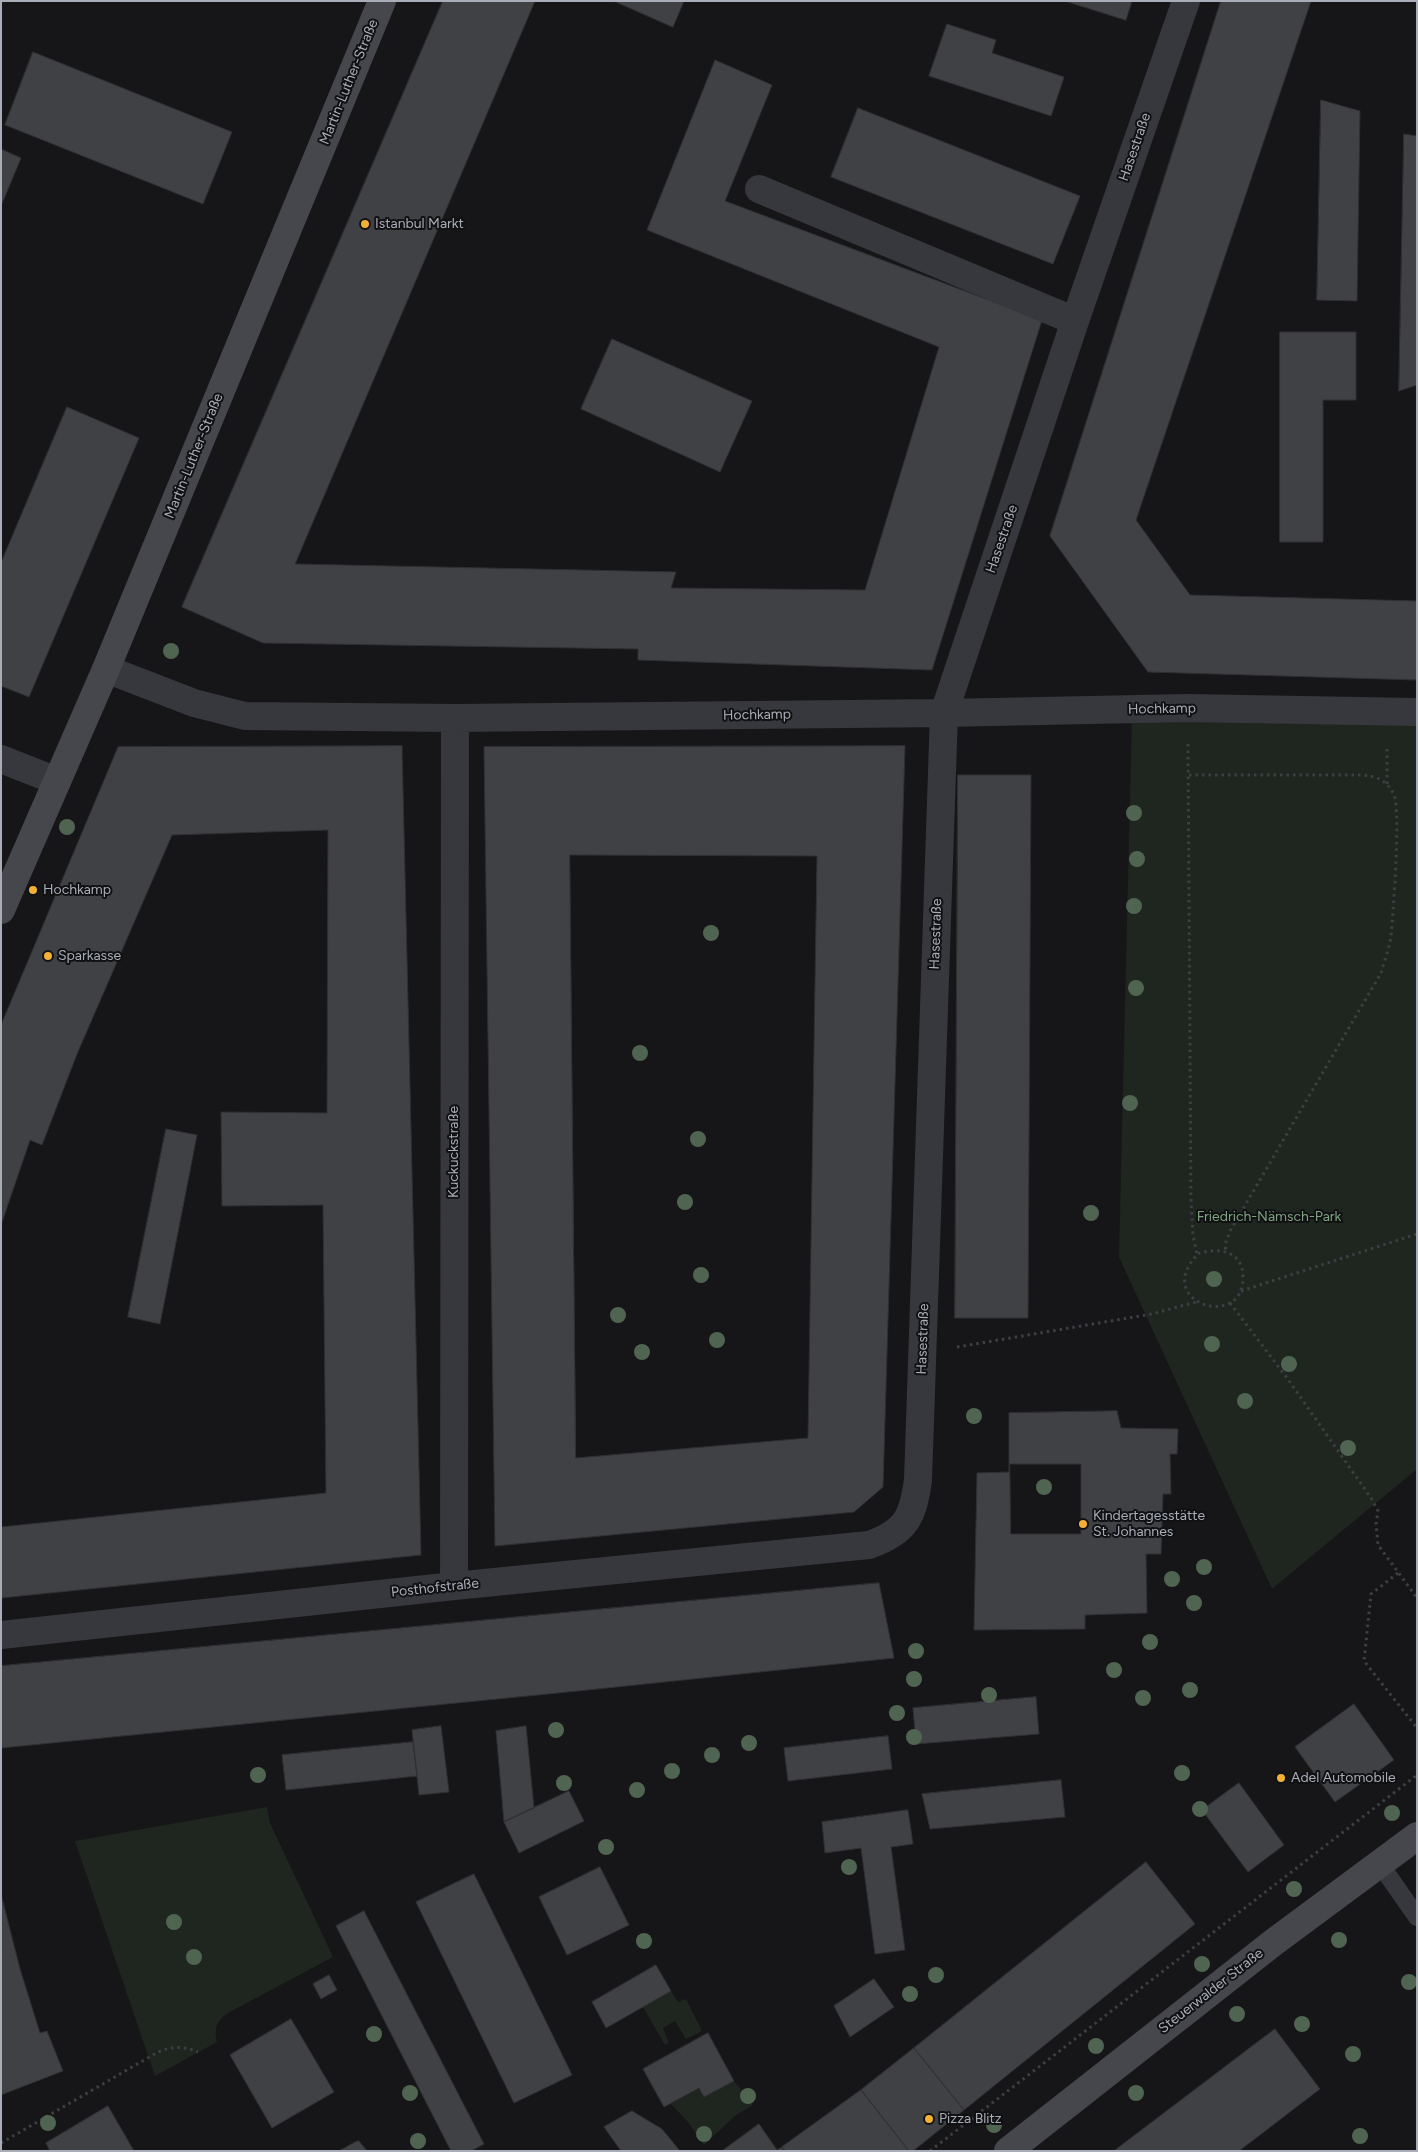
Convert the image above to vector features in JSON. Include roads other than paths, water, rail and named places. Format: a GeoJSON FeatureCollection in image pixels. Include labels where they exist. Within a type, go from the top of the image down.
{"type":"FeatureCollection","features":[{"type":"Feature","properties":{"kind":"street","name":"Martin-Luther-Straße"},"geometry":{"type":"LineString","coordinates":[[1,910],[106,669],[382,1]]}},
{"type":"Feature","properties":{"kind":"street","name":"Hasestraße"},"geometry":{"type":"LineString","coordinates":[[869,1545],[885,1539],[900,1530],[908,1520],[914,1505],[918,1480],[944,713],[1075,320],[1186,1]]}},
{"type":"Feature","properties":{"kind":"street"},"geometry":{"type":"LineString","coordinates":[[759,189],[1075,320]]}},
{"type":"Feature","properties":{"kind":"street","name":"Hochkamp"},"geometry":{"type":"LineString","coordinates":[[106,669],[194,703],[245,716],[455,718],[944,713],[1187,708],[1417,712]]}},
{"type":"Feature","properties":{"kind":"street","name":"Kuckuckstraße"},"geometry":{"type":"LineString","coordinates":[[454,1586],[455,718]]}},
{"type":"Feature","properties":{"kind":"street"},"geometry":{"type":"LineString","coordinates":[[1,759],[57,781]]}},
{"type":"Feature","properties":{"kind":"street","name":"Posthofstraße"},"geometry":{"type":"LineString","coordinates":[[1,1635],[454,1586],[869,1545]]}},
{"type":"Feature","properties":{"kind":"street","name":"Steuerwalder Straße"},"geometry":{"type":"LineString","coordinates":[[1008,2151],[1274,1942],[1417,1836]]}},
{"type":"Feature","properties":{"kind":"lane"},"geometry":{"type":"LineString","coordinates":[[1380,1864],[1417,1917]]}},
{"type":"Feature","properties":{"kind":"place","name":"Istanbul Markt"},"geometry":{"type":"Point","coordinates":[365,224]}},
{"type":"Feature","properties":{"kind":"place","name":"Hochkamp"},"geometry":{"type":"Point","coordinates":[33,890]}},
{"type":"Feature","properties":{"kind":"place","name":"Sparkasse"},"geometry":{"type":"Point","coordinates":[48,956]}},
{"type":"Feature","properties":{"kind":"place","name":"Kindertagesstätte St. Johannes"},"geometry":{"type":"Point","coordinates":[1083,1524]}},
{"type":"Feature","properties":{"kind":"place","name":"Adel Automobile"},"geometry":{"type":"Point","coordinates":[1281,1778]}},
{"type":"Feature","properties":{"kind":"place","name":"Pizza Blitz"},"geometry":{"type":"Point","coordinates":[929,2119]}},
{"type":"Feature","properties":{"kind":"park label","name":"Friedrich-Nämsch-Park"},"geometry":{"type":"Point","coordinates":[1269,1217]}}]}
